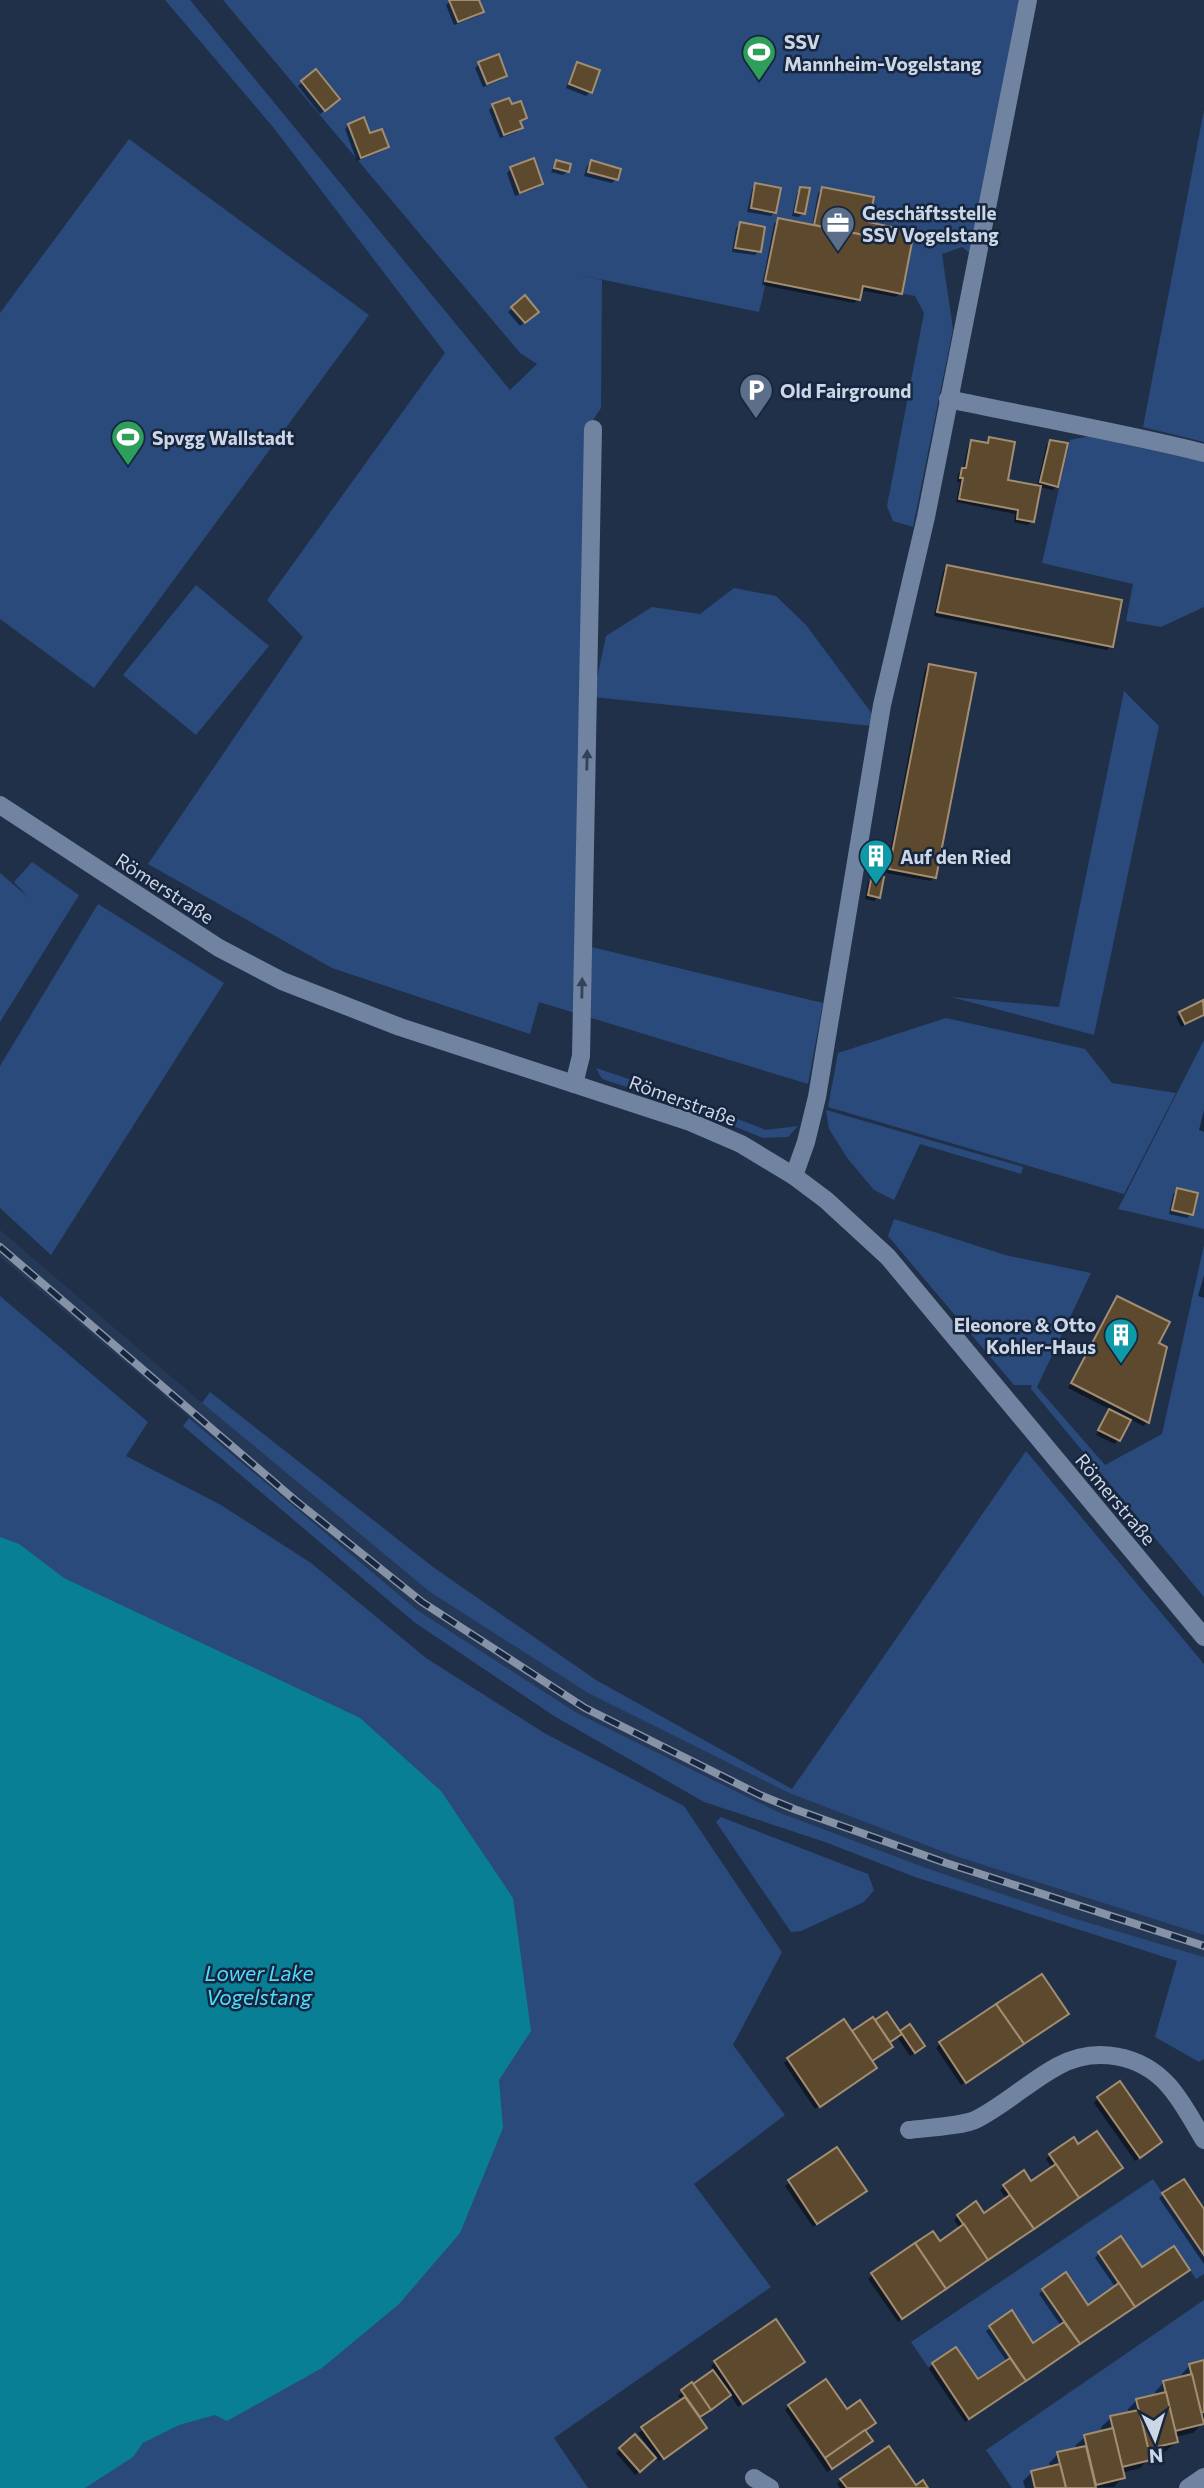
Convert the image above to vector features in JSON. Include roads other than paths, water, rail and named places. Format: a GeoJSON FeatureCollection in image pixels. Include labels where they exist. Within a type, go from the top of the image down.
{"type":"FeatureCollection","features":[{"type":"Feature","properties":{"kind":"street"},"geometry":{"type":"LineString","coordinates":[[794,1176],[817,1097],[882,705],[926,517],[1028,0]]}},
{"type":"Feature","properties":{"kind":"street"},"geometry":{"type":"LineString","coordinates":[[948,399],[1139,437],[1204,453]]}},
{"type":"Feature","properties":{"kind":"street"},"geometry":{"type":"LineString","coordinates":[[574,1084],[580,1056],[593,429]]}},
{"type":"Feature","properties":{"kind":"street","name":"Römerstraße"},"geometry":{"type":"LineString","coordinates":[[0,805],[219,948],[282,981],[400,1027],[690,1122],[741,1144],[794,1176],[848,1218],[888,1257],[1204,1637]]}},
{"type":"Feature","properties":{"kind":"street"},"geometry":{"type":"LineString","coordinates":[[909,2130],[975,2120],[1058,2066],[1081,2056],[1104,2054],[1132,2060],[1153,2070],[1170,2087],[1204,2140]]}},
{"type":"Feature","properties":{"kind":"street"},"geometry":{"type":"LineString","coordinates":[[1188,2488],[1204,2477]]}},
{"type":"Feature","properties":{"kind":"street"},"geometry":{"type":"LineString","coordinates":[[754,2478],[771,2488]]}},
{"type":"Feature","properties":{"kind":"water","name":"Lower Lake Vogelstang"},"geometry":{"type":"Polygon","coordinates":[[[0,1537],[19,1544],[64,1578],[360,1718],[441,1791],[513,1898],[531,2031],[499,2080],[503,2128],[460,2233],[399,2304],[322,2368],[227,2421],[215,2415],[179,2425],[143,2443],[133,2457],[85,2488],[0,2488],[0,1537]]]}},
{"type":"Feature","properties":{"kind":"railway"},"geometry":{"type":"LineString","coordinates":[[0,1247],[296,1501],[422,1602],[585,1708],[760,1795],[794,1809],[946,1863],[1204,1946]]}},
{"type":"Feature","properties":{"kind":"place","name":"SSV Mannheim-Vogelstang"},"geometry":{"type":"Point","coordinates":[759,82]}},
{"type":"Feature","properties":{"kind":"place","name":"Geschäftsstelle SSV Vogelstang"},"geometry":{"type":"Point","coordinates":[838,253]}},
{"type":"Feature","properties":{"kind":"place","name":"Old Fairground"},"geometry":{"type":"Point","coordinates":[756,420]}},
{"type":"Feature","properties":{"kind":"place","name":"Spvgg Wallstadt"},"geometry":{"type":"Point","coordinates":[128,467]}},
{"type":"Feature","properties":{"kind":"place","name":"Auf den Ried"},"geometry":{"type":"Point","coordinates":[876,886]}},
{"type":"Feature","properties":{"kind":"place","name":"Eleonore & Otto Kohler-Haus"},"geometry":{"type":"Point","coordinates":[1121,1365]}}]}
